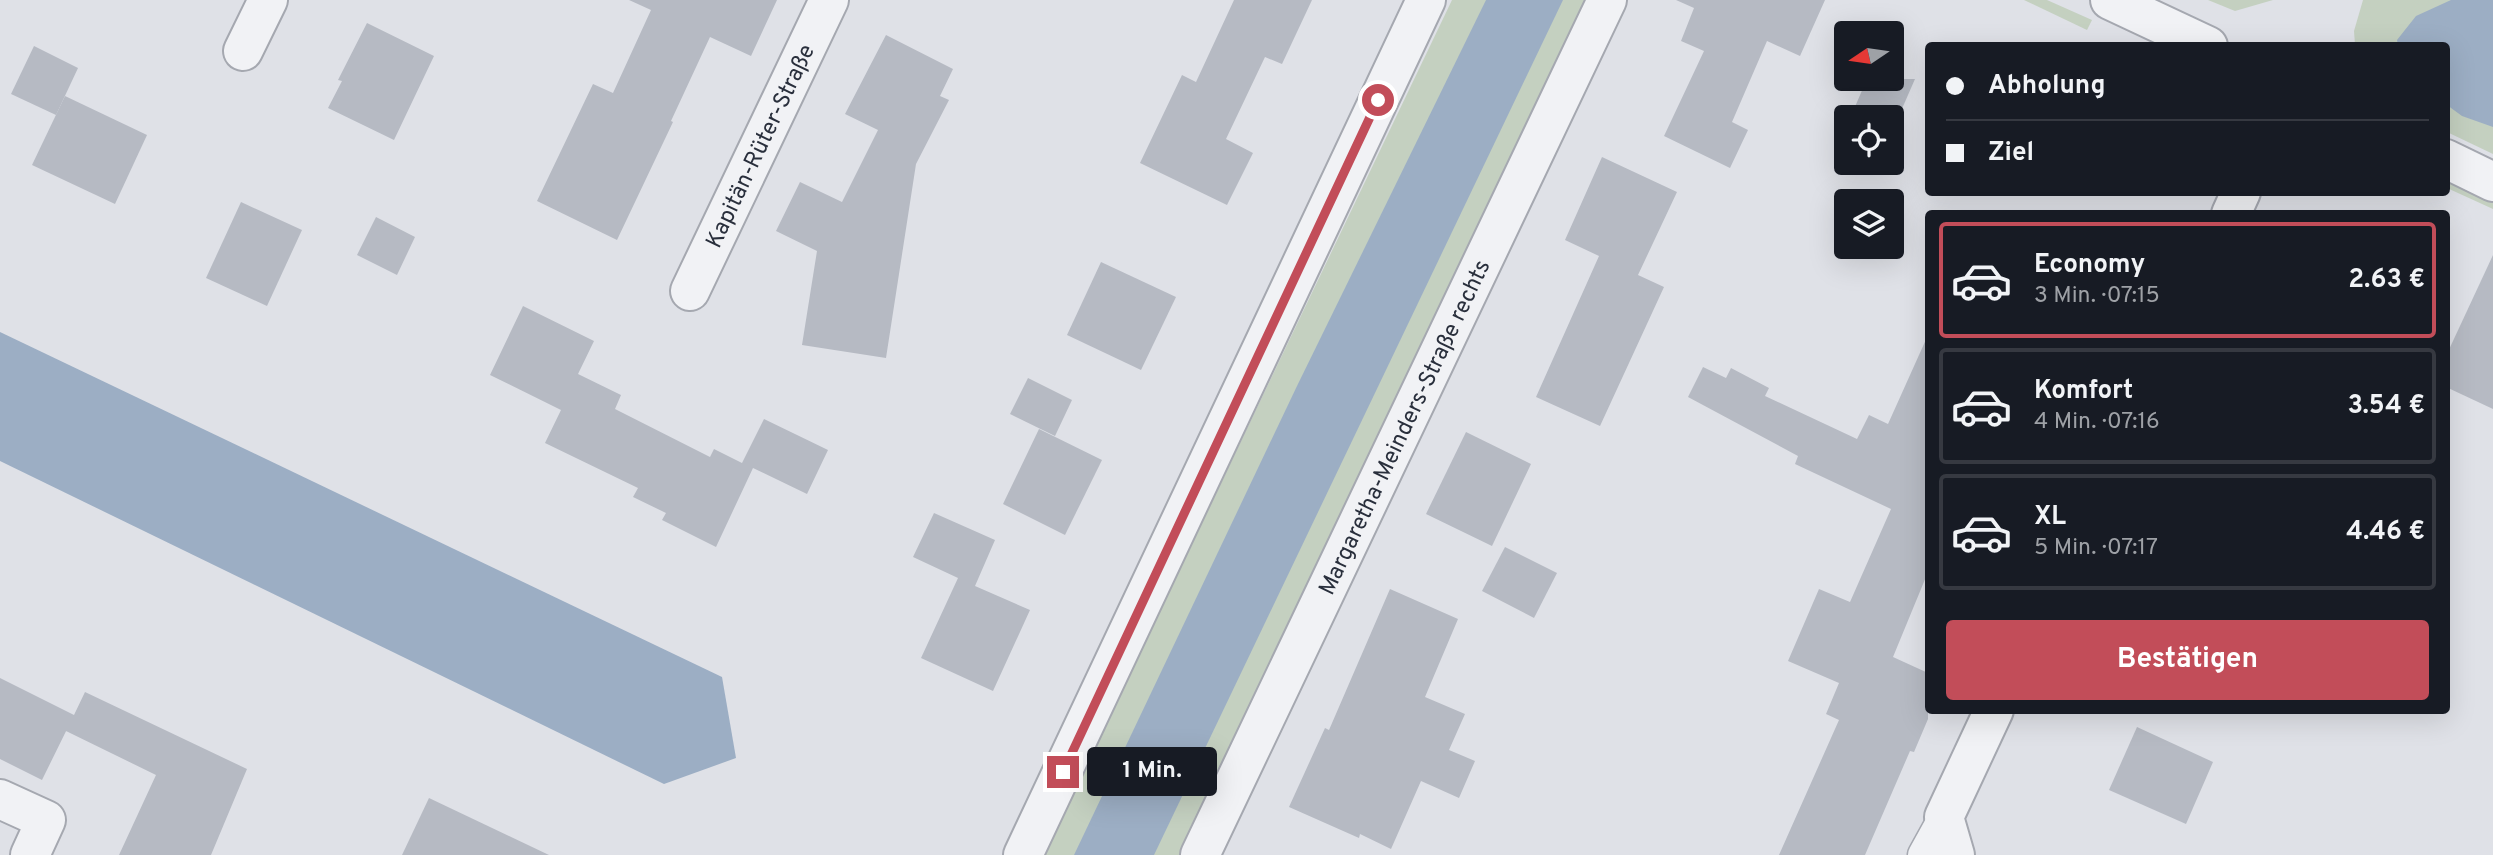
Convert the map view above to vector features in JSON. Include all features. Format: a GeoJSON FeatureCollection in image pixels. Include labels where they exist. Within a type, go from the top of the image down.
{"type":"FeatureCollection","features":[{"type":"Feature","properties":{"kind":"street"},"geometry":{"type":"LineString","coordinates":[[243,51],[268,0]]}},
{"type":"Feature","properties":{"kind":"street","name":"Kapitän-Rüter-Straße"},"geometry":{"type":"LineString","coordinates":[[690,291],[829,0]]}},
{"type":"Feature","properties":{"kind":"street"},"geometry":{"type":"LineString","coordinates":[[1023,855],[1426,0]]}},
{"type":"Feature","properties":{"kind":"street","name":"Margaretha-Meinders-Straße rechts"},"geometry":{"type":"LineString","coordinates":[[1200,855],[1607,0]]}},
{"type":"Feature","properties":{"kind":"street"},"geometry":{"type":"LineString","coordinates":[[2109,0],[2199,42]]}},
{"type":"Feature","properties":{"kind":"street"},"geometry":{"type":"LineString","coordinates":[[2450,161],[2493,182]]}},
{"type":"Feature","properties":{"kind":"street"},"geometry":{"type":"LineString","coordinates":[[1955,855],[1944,817],[1992,714]]}},
{"type":"Feature","properties":{"kind":"street"},"geometry":{"type":"LineString","coordinates":[[0,799],[46,820],[30,855]]}},
{"type":"Feature","properties":{"kind":"lane"},"geometry":{"type":"LineString","coordinates":[[1923,855],[1944,817]]}},
{"type":"Feature","properties":{"kind":"green space"},"geometry":{"type":"Polygon","coordinates":[[[1452,0],[1591,0],[1179,855],[1043,855],[1452,0]]]}},
{"type":"Feature","properties":{"kind":"green space"},"geometry":{"type":"Polygon","coordinates":[[[2024,0],[2047,0],[2092,20],[2087,30],[2024,0]]]}},
{"type":"Feature","properties":{"kind":"green space"},"geometry":{"type":"Polygon","coordinates":[[[2208,0],[2273,0],[2235,11],[2208,0]]]}},
{"type":"Feature","properties":{"kind":"green space"},"geometry":{"type":"Polygon","coordinates":[[[2363,0],[2493,0],[2493,154],[2450,133],[2450,42],[2355,42],[2354,31],[2363,0]]]}},
{"type":"Feature","properties":{"kind":"green space"},"geometry":{"type":"Polygon","coordinates":[[[2450,182],[2493,201],[2493,209],[2450,189],[2450,182]]]}},
{"type":"Feature","properties":{"kind":"water"},"geometry":{"type":"Polygon","coordinates":[[[1486,0],[1563,0],[1154,855],[1074,855],[1297,386],[1486,0]]]}},
{"type":"Feature","properties":{"kind":"water"},"geometry":{"type":"Polygon","coordinates":[[[2451,0],[2493,0],[2493,127],[2462,116],[2450,107],[2450,42],[2397,42],[2416,16],[2451,0]]]}},
{"type":"Feature","properties":{"kind":"water"},"geometry":{"type":"Polygon","coordinates":[[[0,332],[722,677],[736,758],[664,784],[0,461],[0,332]]]}},
{"type":"Feature","properties":{"kind":"building"},"geometry":{"type":"Polygon","coordinates":[[[629,0],[777,0],[751,56],[710,37],[617,240],[537,201],[593,84],[613,93],[651,10],[629,0]]]}},
{"type":"Feature","properties":{"kind":"building"},"geometry":{"type":"Polygon","coordinates":[[[1234,0],[1312,0],[1282,64],[1265,57],[1226,139],[1253,153],[1227,205],[1140,163],[1182,75],[1196,82],[1234,0]]]}},
{"type":"Feature","properties":{"kind":"building"},"geometry":{"type":"Polygon","coordinates":[[[1676,0],[1825,0],[1800,56],[1767,41],[1732,122],[1748,130],[1730,168],[1664,136],[1704,51],[1681,41],[1694,8],[1676,0]]]}},
{"type":"Feature","properties":{"kind":"building"},"geometry":{"type":"Polygon","coordinates":[[[367,23],[434,56],[394,140],[328,108],[342,81],[338,80],[367,23]]]}},
{"type":"Feature","properties":{"kind":"building"},"geometry":{"type":"Polygon","coordinates":[[[886,35],[953,69],[940,96],[949,100],[916,164],[886,358],[802,345],[817,251],[776,231],[800,182],[842,202],[878,130],[845,114],[886,35]]]}},
{"type":"Feature","properties":{"kind":"building"},"geometry":{"type":"Polygon","coordinates":[[[34,46],[78,68],[56,115],[11,94],[34,46]]]}},
{"type":"Feature","properties":{"kind":"building"},"geometry":{"type":"Polygon","coordinates":[[[1904,79],[1915,79],[1904,105],[1856,105],[1862,91],[1904,91],[1904,79]]]}},
{"type":"Feature","properties":{"kind":"building"},"geometry":{"type":"Polygon","coordinates":[[[65,96],[147,135],[115,204],[32,165],[65,96]]]}},
{"type":"Feature","properties":{"kind":"building"},"geometry":{"type":"Polygon","coordinates":[[[1602,157],[1677,192],[1638,275],[1664,287],[1600,426],[1536,397],[1599,256],[1565,240],[1602,157]]]}},
{"type":"Feature","properties":{"kind":"building"},"geometry":{"type":"Polygon","coordinates":[[[241,202],[302,230],[267,306],[206,278],[241,202]]]}},
{"type":"Feature","properties":{"kind":"building"},"geometry":{"type":"Polygon","coordinates":[[[376,217],[415,237],[397,275],[357,255],[376,217]]]}},
{"type":"Feature","properties":{"kind":"building"},"geometry":{"type":"Polygon","coordinates":[[[2493,255],[2493,409],[2450,389],[2450,347],[2493,255]]]}},
{"type":"Feature","properties":{"kind":"building"},"geometry":{"type":"Polygon","coordinates":[[[1101,262],[1176,297],[1141,370],[1067,335],[1101,262]]]}},
{"type":"Feature","properties":{"kind":"building"},"geometry":{"type":"Polygon","coordinates":[[[523,306],[594,341],[578,374],[621,395],[615,409],[710,457],[714,449],[742,463],[764,419],[828,450],[807,494],[753,468],[716,547],[662,520],[666,513],[633,497],[638,488],[545,443],[561,410],[490,375],[523,306]]]}},
{"type":"Feature","properties":{"kind":"building"},"geometry":{"type":"Polygon","coordinates":[[[1925,342],[1925,579],[1893,657],[1925,672],[1925,714],[1928,714],[1928,719],[1914,752],[1910,751],[1865,855],[1779,855],[1839,720],[1826,714],[1839,683],[1788,661],[1819,589],[1850,602],[1891,509],[1795,464],[1798,456],[1688,397],[1703,367],[1726,378],[1731,368],[1769,388],[1765,396],[1857,439],[1869,415],[1888,424],[1925,342]]]}},
{"type":"Feature","properties":{"kind":"building"},"geometry":{"type":"Polygon","coordinates":[[[1028,378],[1072,400],[1055,436],[1010,414],[1028,378]]]}},
{"type":"Feature","properties":{"kind":"building"},"geometry":{"type":"Polygon","coordinates":[[[1039,429],[1102,460],[1065,535],[1003,504],[1039,429]]]}},
{"type":"Feature","properties":{"kind":"building"},"geometry":{"type":"Polygon","coordinates":[[[1466,432],[1531,464],[1492,546],[1426,514],[1466,432]]]}},
{"type":"Feature","properties":{"kind":"building"},"geometry":{"type":"Polygon","coordinates":[[[934,513],[995,540],[975,586],[1030,610],[993,691],[921,658],[958,578],[913,557],[934,513]]]}},
{"type":"Feature","properties":{"kind":"building"},"geometry":{"type":"Polygon","coordinates":[[[1505,547],[1557,573],[1534,618],[1482,591],[1505,547]]]}},
{"type":"Feature","properties":{"kind":"building"},"geometry":{"type":"Polygon","coordinates":[[[1390,589],[1458,619],[1425,697],[1465,714],[1449,750],[1475,761],[1459,798],[1421,781],[1391,849],[1289,807],[1325,728],[1329,730],[1390,589]]]}},
{"type":"Feature","properties":{"kind":"building"},"geometry":{"type":"Polygon","coordinates":[[[0,678],[74,715],[85,692],[247,769],[211,855],[119,855],[156,775],[66,731],[42,780],[0,759],[0,678]]]}},
{"type":"Feature","properties":{"kind":"building"},"geometry":{"type":"Polygon","coordinates":[[[2137,727],[2213,762],[2186,824],[2109,790],[2137,727]]]}},
{"type":"Feature","properties":{"kind":"building"},"geometry":{"type":"Polygon","coordinates":[[[429,798],[549,855],[402,855],[429,798]]]}},
{"type":"Feature","properties":{"kind":"route"},"geometry":{"type":"LineString","coordinates":[[1063,772],[1378,100]]}}]}
